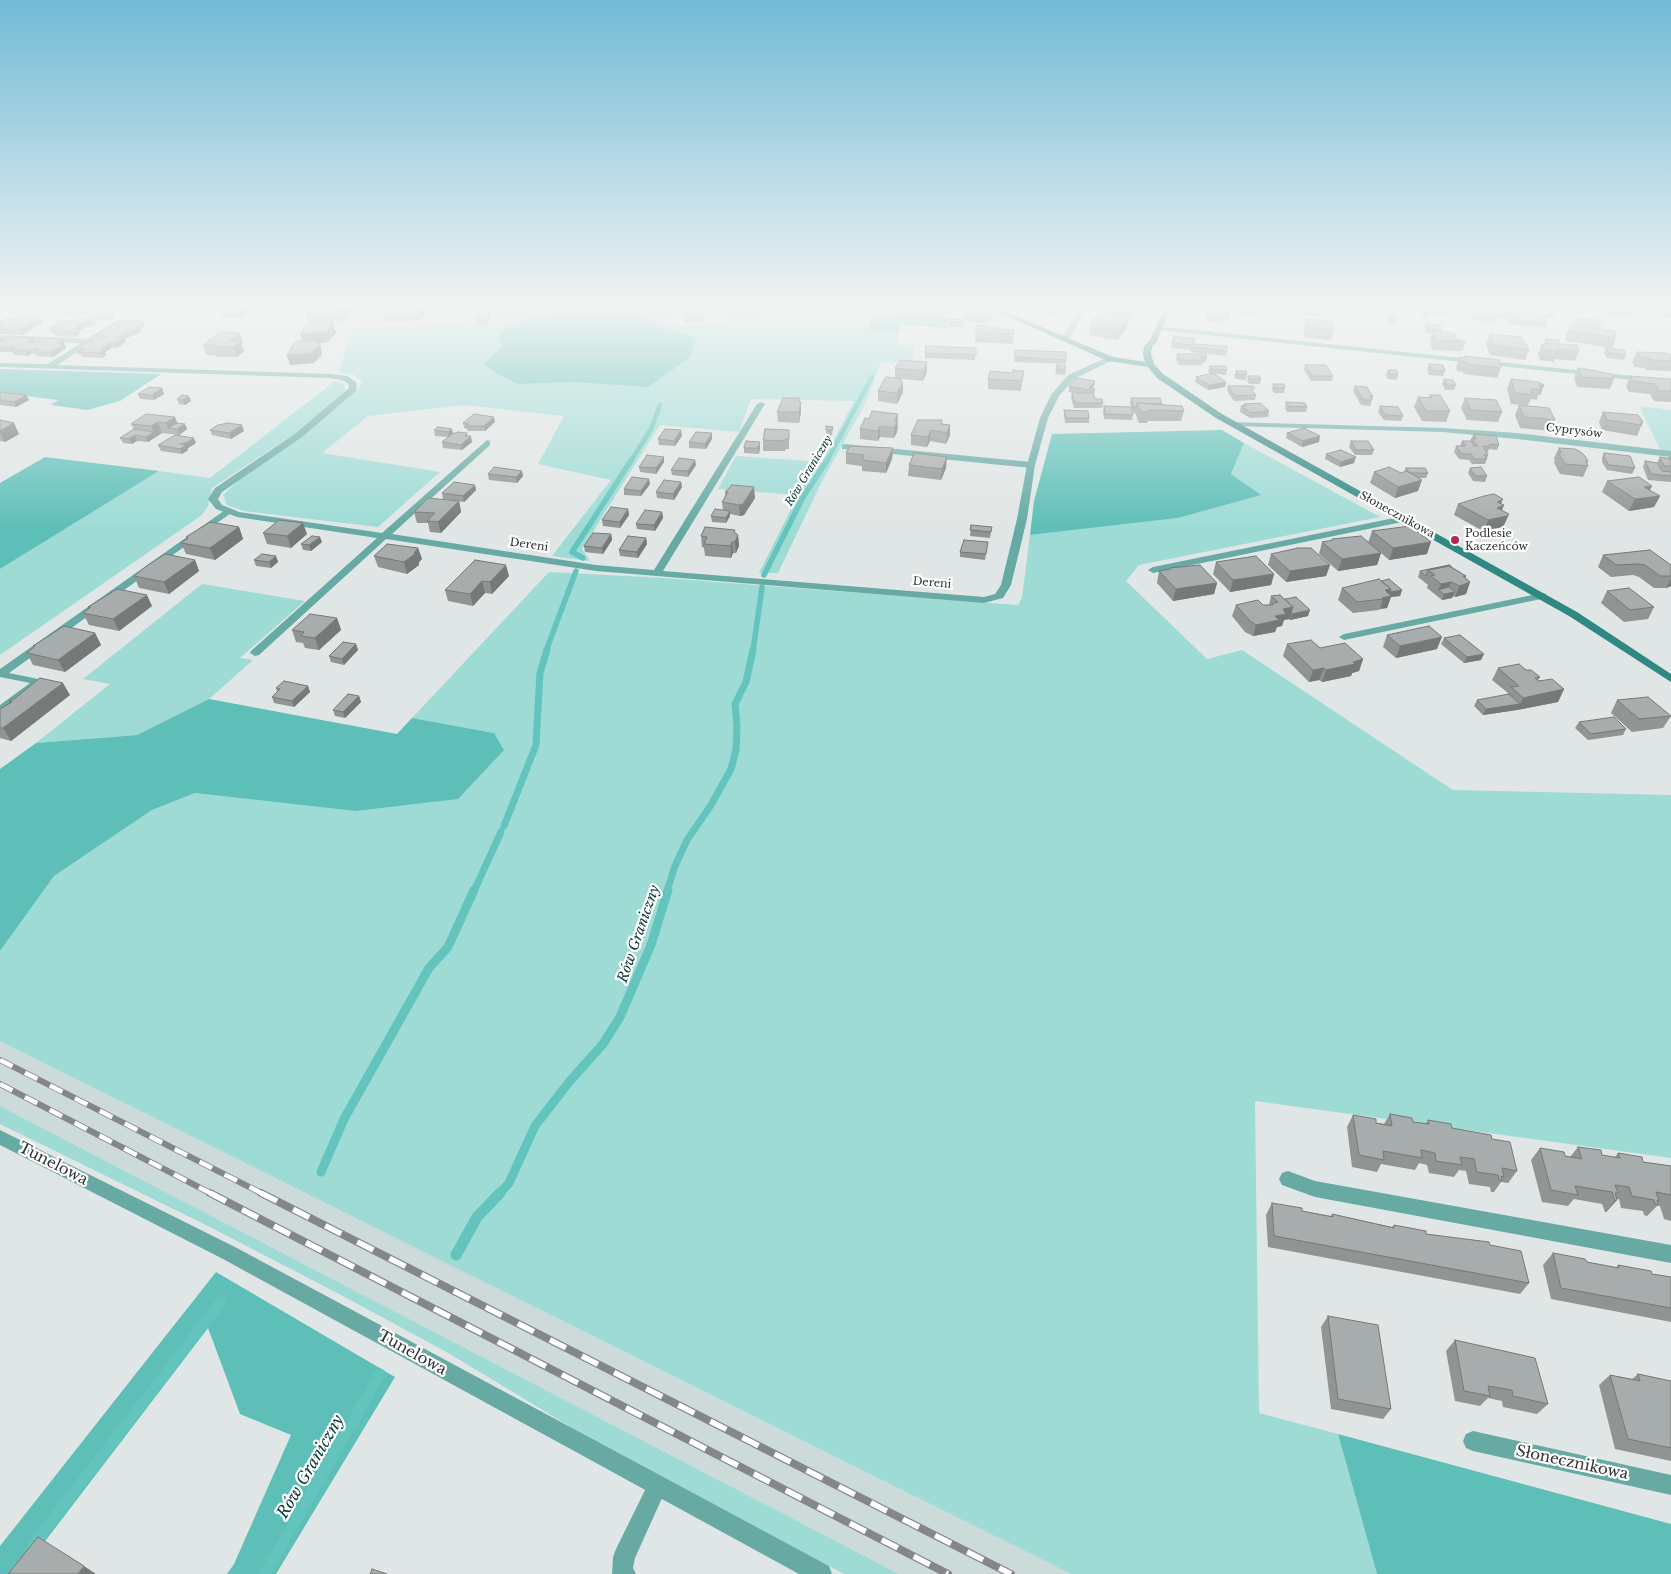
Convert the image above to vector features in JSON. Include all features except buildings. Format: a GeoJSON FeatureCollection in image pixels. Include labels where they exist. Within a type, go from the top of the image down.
{"type":"FeatureCollection","features":[{"type":"Feature","properties":{"kind":"street"},"geometry":{"type":"LineString","coordinates":[[228,511],[219,507],[213,499],[218,490],[299,435],[353,389],[352,382]]}},
{"type":"Feature","properties":{"kind":"street","name":"Dereni"},"geometry":{"type":"LineString","coordinates":[[228,511],[237,514],[596,568],[984,600],[999,596],[1006,585],[1022,519],[1031,465],[1044,418],[1055,395],[1067,382]]}},
{"type":"Feature","properties":{"kind":"street","name":"Słonecznikowa"},"geometry":{"type":"LineString","coordinates":[[1169,382],[1234,424],[1542,596],[1616,641],[1671,679]]}},
{"type":"Feature","properties":{"kind":"street"},"geometry":{"type":"LineString","coordinates":[[657,573],[761,404]]}},
{"type":"Feature","properties":{"kind":"street","name":"Cyprysów"},"geometry":{"type":"LineString","coordinates":[[1234,424],[1443,430],[1516,436],[1671,454]]}},
{"type":"Feature","properties":{"kind":"street"},"geometry":{"type":"LineString","coordinates":[[255,653],[486,444]]}},
{"type":"Feature","properties":{"kind":"street"},"geometry":{"type":"LineString","coordinates":[[845,447],[1031,465]]}},
{"type":"Feature","properties":{"kind":"street"},"geometry":{"type":"LineString","coordinates":[[0,674],[228,511]]}},
{"type":"Feature","properties":{"kind":"street"},"geometry":{"type":"LineString","coordinates":[[1153,570],[1404,519]]}},
{"type":"Feature","properties":{"kind":"street"},"geometry":{"type":"LineString","coordinates":[[1344,637],[1542,596]]}},
{"type":"Feature","properties":{"kind":"street"},"geometry":{"type":"LineString","coordinates":[[0,674],[39,682],[0,711]]}},
{"type":"Feature","properties":{"kind":"street","name":"Tunelowa"},"geometry":{"type":"LineString","coordinates":[[0,1137],[229,1253],[813,1572]]}},
{"type":"Feature","properties":{"kind":"street"},"geometry":{"type":"LineString","coordinates":[[1288,1179],[1316,1189],[1671,1254]]}},
{"type":"Feature","properties":{"kind":"street","name":"Słonecznikowa"},"geometry":{"type":"LineString","coordinates":[[1473,1441],[1671,1485]]}},
{"type":"Feature","properties":{"kind":"street"},"geometry":{"type":"LineString","coordinates":[[625,1574],[622,1571],[624,1557],[657,1487]]}},
{"type":"Feature","properties":{"kind":"shaded area"},"geometry":{"type":"Polygon","coordinates":[[[0,382],[148,382],[120,401],[87,410],[51,405],[58,400],[0,393],[0,382]]]}},
{"type":"Feature","properties":{"kind":"shaded area"},"geometry":{"type":"Polygon","coordinates":[[[333,382],[344,384],[345,391],[300,430],[212,488],[208,506],[202,515],[0,655],[0,569],[159,471],[210,478],[333,382]]]}},
{"type":"Feature","properties":{"kind":"shaded area"},"geometry":{"type":"Polygon","coordinates":[[[516,382],[563,382],[519,384],[516,382]]]}},
{"type":"Feature","properties":{"kind":"shaded area"},"geometry":{"type":"Polygon","coordinates":[[[583,382],[654,382],[648,387],[583,382]]]}},
{"type":"Feature","properties":{"kind":"shaded area"},"geometry":{"type":"Polygon","coordinates":[[[873,382],[865,404],[822,481],[778,573],[759,573],[798,495],[718,489],[736,456],[822,462],[854,401],[751,399],[739,432],[660,425],[582,549],[590,561],[552,556],[611,480],[538,464],[564,416],[464,405],[368,416],[322,453],[440,472],[378,527],[244,511],[227,505],[223,495],[246,473],[304,435],[362,383],[873,382]]]}},
{"type":"Feature","properties":{"kind":"shaded area"},"geometry":{"type":"Polygon","coordinates":[[[1639,406],[1671,410],[1671,452],[1661,451],[1639,406]]]}},
{"type":"Feature","properties":{"kind":"shaded area"},"geometry":{"type":"Polygon","coordinates":[[[1222,430],[1244,443],[1231,474],[1261,495],[1178,518],[1030,535],[1034,501],[1052,434],[1222,430]]]}},
{"type":"Feature","properties":{"kind":"shaded area"},"geometry":{"type":"Polygon","coordinates":[[[1244,443],[1380,517],[1139,565],[1126,581],[1207,659],[1242,650],[1453,790],[1671,795],[1671,1158],[1255,1101],[1259,1413],[1338,1434],[1377,1574],[1071,1574],[0,1041],[0,951],[54,876],[152,810],[195,793],[355,811],[494,733],[412,718],[549,572],[664,578],[1018,605],[1022,598],[1030,535],[1178,518],[1260,495],[1231,474],[1244,443]]]}},
{"type":"Feature","properties":{"kind":"shaded area"},"geometry":{"type":"Polygon","coordinates":[[[45,457],[159,471],[0,569],[0,483],[45,457]]]}},
{"type":"Feature","properties":{"kind":"shaded area"},"geometry":{"type":"Polygon","coordinates":[[[202,584],[305,601],[240,658],[253,660],[209,699],[137,735],[36,743],[110,684],[83,679],[202,584]]]}},
{"type":"Feature","properties":{"kind":"shaded area"},"geometry":{"type":"Polygon","coordinates":[[[209,699],[397,734],[412,718],[494,733],[504,750],[458,799],[355,811],[195,793],[152,810],[54,876],[0,951],[0,769],[36,743],[137,735],[209,699]]]}},
{"type":"Feature","properties":{"kind":"shaded area"},"geometry":{"type":"Polygon","coordinates":[[[0,1041],[1071,1574],[899,1574],[0,1106],[0,1041]]]}},
{"type":"Feature","properties":{"kind":"shaded area"},"geometry":{"type":"Polygon","coordinates":[[[0,1106],[899,1574],[844,1574],[612,1452],[450,1354],[343,1296],[204,1224],[0,1124],[0,1106]]]}},
{"type":"Feature","properties":{"kind":"shaded area"},"geometry":{"type":"Polygon","coordinates":[[[216,1272],[395,1377],[276,1574],[227,1574],[234,1564],[291,1435],[240,1414],[208,1328],[20,1574],[0,1574],[0,1546],[216,1272]]]}},
{"type":"Feature","properties":{"kind":"shaded area"},"geometry":{"type":"Polygon","coordinates":[[[1338,1434],[1671,1524],[1671,1574],[1377,1574],[1338,1434]]]}},
{"type":"Feature","properties":{"kind":"waterway","name":"Rów Graniczny"},"geometry":{"type":"LineString","coordinates":[[827,461],[869,382]]}},
{"type":"Feature","properties":{"kind":"waterway"},"geometry":{"type":"LineString","coordinates":[[631,461],[651,429],[660,405]]}},
{"type":"Feature","properties":{"kind":"waterway"},"geometry":{"type":"LineString","coordinates":[[583,558],[572,552],[632,459]]}},
{"type":"Feature","properties":{"kind":"waterway","name":"Rów Graniczny"},"geometry":{"type":"LineString","coordinates":[[764,575],[803,497],[828,459]]}},
{"type":"Feature","properties":{"kind":"waterway"},"geometry":{"type":"LineString","coordinates":[[546,651],[576,571]]}},
{"type":"Feature","properties":{"kind":"waterway","name":"Rów Graniczny"},"geometry":{"type":"LineString","coordinates":[[753,651],[762,587]]}},
{"type":"Feature","properties":{"kind":"waterway"},"geometry":{"type":"LineString","coordinates":[[504,826],[536,745],[540,673],[547,650]]}},
{"type":"Feature","properties":{"kind":"waterway","name":"Rów Graniczny"},"geometry":{"type":"LineString","coordinates":[[667,891],[675,866],[687,840],[711,805],[731,769],[736,750],[737,726],[735,704],[746,682],[753,650]]}},
{"type":"Feature","properties":{"kind":"waterway"},"geometry":{"type":"LineString","coordinates":[[474,891],[501,832]]}},
{"type":"Feature","properties":{"kind":"waterway"},"geometry":{"type":"LineString","coordinates":[[321,1172],[344,1119],[429,968],[448,947],[474,890]]}},
{"type":"Feature","properties":{"kind":"waterway","name":"Rów Graniczny"},"geometry":{"type":"LineString","coordinates":[[499,1194],[509,1183],[535,1126],[569,1082],[603,1044],[620,1017],[651,945],[668,890]]}},
{"type":"Feature","properties":{"kind":"waterway","name":"Rów Graniczny"},"geometry":{"type":"LineString","coordinates":[[456,1255],[477,1217],[500,1193]]}},
{"type":"Feature","properties":{"kind":"waterway"},"geometry":{"type":"LineString","coordinates":[[33,1545],[221,1302]]}},
{"type":"Feature","properties":{"kind":"waterway","name":"Rów Graniczny"},"geometry":{"type":"LineString","coordinates":[[265,1574],[380,1374]]}},
{"type":"Feature","properties":{"kind":"railway"},"geometry":{"type":"LineString","coordinates":[[0,1060],[263,1194]]}},
{"type":"Feature","properties":{"kind":"railway"},"geometry":{"type":"LineString","coordinates":[[0,1084],[212,1194]]}},
{"type":"Feature","properties":{"kind":"railway"},"geometry":{"type":"LineString","coordinates":[[210,1193],[948,1574]]}},
{"type":"Feature","properties":{"kind":"railway"},"geometry":{"type":"LineString","coordinates":[[261,1193],[1011,1574]]}},
{"type":"Feature","properties":{"kind":"place","name":"Podlesie Kaczeńców"},"geometry":{"type":"Point","coordinates":[1455,540]}}]}
